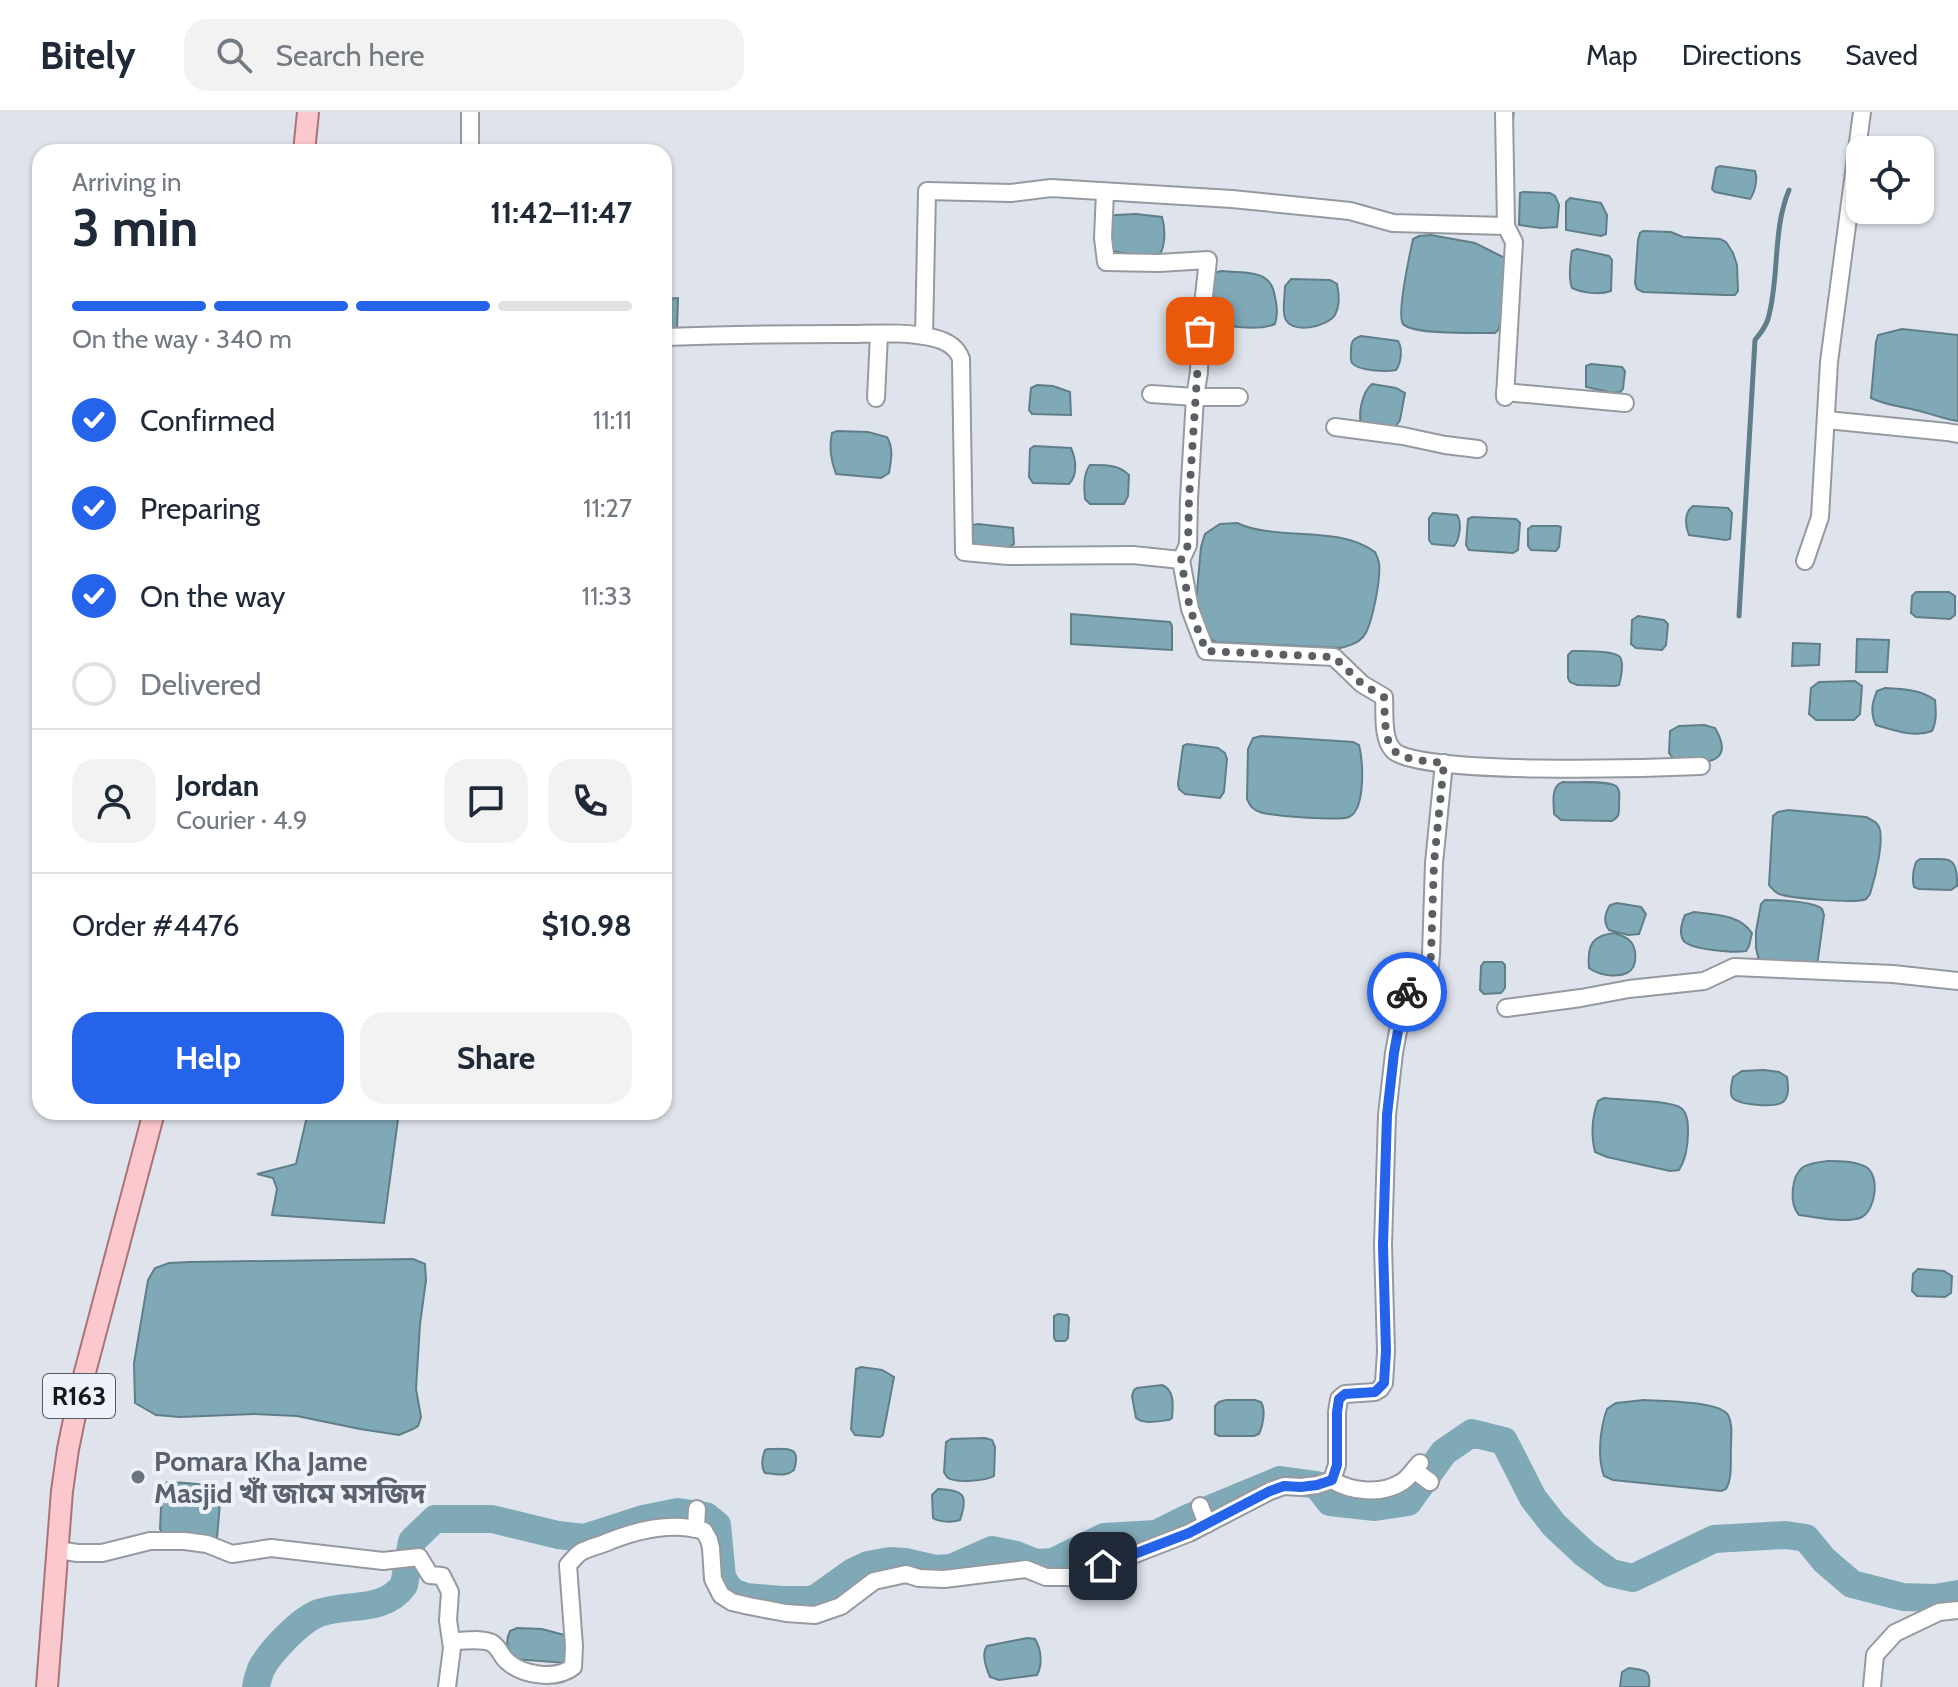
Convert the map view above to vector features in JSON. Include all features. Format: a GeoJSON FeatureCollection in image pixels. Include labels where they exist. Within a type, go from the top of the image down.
{"type":"FeatureCollection","features":[{"type":"Feature","properties":{"kind":"main road"},"geometry":{"type":"LineString","coordinates":[[305,144],[308,112]]}},
{"type":"Feature","properties":{"kind":"main road","name":"R163"},"geometry":{"type":"LineString","coordinates":[[47,1687],[62,1491],[75,1412],[152,1120]]}},
{"type":"Feature","properties":{"kind":"street"},"geometry":{"type":"LineString","coordinates":[[470,112],[470,144]]}},
{"type":"Feature","properties":{"kind":"street"},"geometry":{"type":"LineString","coordinates":[[1504,112],[1506,226],[1514,242],[1505,395],[1625,403]]}},
{"type":"Feature","properties":{"kind":"street"},"geometry":{"type":"LineString","coordinates":[[1805,561],[1820,517],[1829,362],[1862,112]]}},
{"type":"Feature","properties":{"kind":"street"},"geometry":{"type":"LineString","coordinates":[[924,336],[927,191],[1011,193],[1051,188],[1232,199],[1350,211],[1393,223],[1506,226]]}},
{"type":"Feature","properties":{"kind":"street"},"geometry":{"type":"LineString","coordinates":[[1105,192],[1103,238],[1106,262],[1208,260],[1195,397],[1188,545],[1181,560],[1190,609],[1206,651],[1334,657],[1362,684],[1384,697],[1388,742],[1393,752],[1402,757],[1546,770],[1701,766]]}},
{"type":"Feature","properties":{"kind":"street"},"geometry":{"type":"LineString","coordinates":[[876,398],[879,334]]}},
{"type":"Feature","properties":{"kind":"street"},"geometry":{"type":"LineString","coordinates":[[672,337],[905,334],[935,338],[951,345],[961,359],[964,552],[1008,556],[1133,555],[1181,560]]}},
{"type":"Feature","properties":{"kind":"street"},"geometry":{"type":"LineString","coordinates":[[1151,394],[1239,397]]}},
{"type":"Feature","properties":{"kind":"street"},"geometry":{"type":"LineString","coordinates":[[1827,420],[1958,434]]}},
{"type":"Feature","properties":{"kind":"street"},"geometry":{"type":"LineString","coordinates":[[1335,427],[1478,449]]}},
{"type":"Feature","properties":{"kind":"street"},"geometry":{"type":"LineString","coordinates":[[1332,1480],[1337,1465],[1339,1399],[1345,1394],[1375,1392],[1384,1383],[1383,1245],[1387,1115],[1405,993],[1428,986],[1434,863],[1444,763]]}},
{"type":"Feature","properties":{"kind":"street"},"geometry":{"type":"LineString","coordinates":[[1506,1008],[1704,981],[1734,967],[1893,974],[1958,981]]}},
{"type":"Feature","properties":{"kind":"street"},"geometry":{"type":"LineString","coordinates":[[451,1638],[455,1641],[490,1642],[508,1663],[531,1674],[553,1675],[569,1671],[573,1667],[574,1646],[568,1565],[578,1553],[635,1532],[697,1520],[709,1540],[713,1579],[721,1595],[732,1602],[749,1606],[815,1615],[841,1606],[874,1581],[906,1574],[944,1579],[1026,1569],[1046,1577],[1076,1577],[1189,1533],[1204,1515],[1284,1486],[1317,1485],[1332,1480],[1358,1490],[1386,1489],[1420,1472]]}},
{"type":"Feature","properties":{"kind":"street"},"geometry":{"type":"LineString","coordinates":[[57,1550],[102,1553],[150,1541],[185,1541],[207,1544],[232,1554],[271,1548],[383,1561],[419,1557],[430,1575],[442,1576],[450,1592],[448,1620],[451,1638],[447,1687]]}},
{"type":"Feature","properties":{"kind":"street"},"geometry":{"type":"LineString","coordinates":[[1872,1687],[1875,1655],[1895,1633],[1939,1612],[1958,1610]]}},
{"type":"Feature","properties":{"kind":"water"},"geometry":{"type":"Polygon","coordinates":[[[1716,168],[1755,171],[1756,185],[1750,199],[1712,189],[1716,168]]]}},
{"type":"Feature","properties":{"kind":"water"},"geometry":{"type":"Polygon","coordinates":[[[1520,193],[1555,196],[1559,205],[1557,227],[1519,225],[1520,193]]]}},
{"type":"Feature","properties":{"kind":"water"},"geometry":{"type":"Polygon","coordinates":[[[1570,198],[1601,203],[1607,215],[1606,234],[1601,236],[1566,230],[1566,202],[1570,198]]]}},
{"type":"Feature","properties":{"kind":"water"},"geometry":{"type":"Polygon","coordinates":[[[1136,214],[1162,217],[1164,236],[1160,254],[1134,255],[1109,250],[1109,217],[1136,214]]]}},
{"type":"Feature","properties":{"kind":"water"},"geometry":{"type":"Polygon","coordinates":[[[1643,231],[1671,232],[1683,237],[1726,242],[1737,265],[1738,291],[1735,295],[1725,295],[1643,292],[1637,289],[1638,240],[1643,231]]]}},
{"type":"Feature","properties":{"kind":"water"},"geometry":{"type":"Polygon","coordinates":[[[1431,235],[1475,243],[1505,258],[1504,298],[1499,329],[1495,333],[1432,332],[1403,324],[1402,297],[1413,239],[1431,235]]]}},
{"type":"Feature","properties":{"kind":"water"},"geometry":{"type":"Polygon","coordinates":[[[1577,249],[1609,256],[1612,260],[1611,291],[1592,293],[1572,288],[1572,251],[1577,249]]]}},
{"type":"Feature","properties":{"kind":"water"},"geometry":{"type":"Polygon","coordinates":[[[1217,272],[1256,274],[1268,281],[1273,288],[1276,304],[1275,324],[1242,327],[1208,320],[1209,282],[1217,272]]]}},
{"type":"Feature","properties":{"kind":"water"},"geometry":{"type":"Polygon","coordinates":[[[1291,279],[1330,280],[1337,284],[1339,300],[1335,315],[1317,326],[1301,328],[1289,323],[1284,315],[1284,302],[1285,286],[1291,279]]]}},
{"type":"Feature","properties":{"kind":"water"},"geometry":{"type":"Polygon","coordinates":[[[672,298],[678,298],[677,328],[672,328],[672,298]]]}},
{"type":"Feature","properties":{"kind":"water"},"geometry":{"type":"Polygon","coordinates":[[[1902,329],[1958,335],[1958,421],[1871,398],[1878,335],[1902,329]]]}},
{"type":"Feature","properties":{"kind":"water"},"geometry":{"type":"Polygon","coordinates":[[[1361,336],[1398,341],[1401,356],[1396,370],[1380,371],[1355,366],[1351,356],[1352,342],[1361,336]]]}},
{"type":"Feature","properties":{"kind":"water"},"geometry":{"type":"Polygon","coordinates":[[[1586,366],[1622,367],[1625,371],[1623,389],[1613,393],[1586,387],[1586,366]]]}},
{"type":"Feature","properties":{"kind":"water"},"geometry":{"type":"Polygon","coordinates":[[[1372,384],[1396,388],[1405,393],[1400,420],[1395,428],[1361,423],[1362,402],[1372,384]]]}},
{"type":"Feature","properties":{"kind":"water"},"geometry":{"type":"Polygon","coordinates":[[[1037,385],[1070,392],[1071,415],[1032,414],[1029,410],[1031,388],[1037,385]]]}},
{"type":"Feature","properties":{"kind":"water"},"geometry":{"type":"Polygon","coordinates":[[[868,432],[887,437],[891,450],[889,473],[881,478],[836,474],[831,443],[832,433],[868,432]]]}},
{"type":"Feature","properties":{"kind":"water"},"geometry":{"type":"Polygon","coordinates":[[[1034,446],[1071,448],[1075,467],[1069,484],[1033,483],[1029,477],[1030,449],[1034,446]]]}},
{"type":"Feature","properties":{"kind":"water"},"geometry":{"type":"Polygon","coordinates":[[[1090,465],[1116,467],[1129,475],[1128,496],[1124,504],[1090,504],[1085,499],[1085,477],[1090,465]]]}},
{"type":"Feature","properties":{"kind":"water"},"geometry":{"type":"Polygon","coordinates":[[[1693,506],[1728,508],[1732,513],[1730,539],[1689,535],[1686,519],[1693,506]]]}},
{"type":"Feature","properties":{"kind":"water"},"geometry":{"type":"Polygon","coordinates":[[[1433,513],[1457,515],[1460,530],[1454,546],[1432,544],[1429,540],[1429,518],[1433,513]]]}},
{"type":"Feature","properties":{"kind":"water"},"geometry":{"type":"Polygon","coordinates":[[[1468,519],[1516,519],[1520,523],[1518,550],[1513,553],[1469,550],[1466,545],[1468,519]]]}},
{"type":"Feature","properties":{"kind":"water"},"geometry":{"type":"Polygon","coordinates":[[[1237,523],[1270,532],[1343,538],[1375,552],[1379,563],[1377,590],[1370,623],[1363,637],[1340,648],[1216,642],[1205,636],[1196,603],[1201,547],[1205,534],[1220,524],[1237,523]]]}},
{"type":"Feature","properties":{"kind":"water"},"geometry":{"type":"Polygon","coordinates":[[[973,525],[1013,528],[1014,544],[1008,548],[977,545],[972,542],[973,525]]]}},
{"type":"Feature","properties":{"kind":"water"},"geometry":{"type":"Polygon","coordinates":[[[1532,526],[1561,527],[1556,551],[1531,550],[1528,546],[1528,529],[1532,526]]]}},
{"type":"Feature","properties":{"kind":"water"},"geometry":{"type":"Polygon","coordinates":[[[1916,592],[1949,592],[1955,596],[1955,615],[1950,619],[1916,617],[1911,613],[1912,596],[1916,592]]]}},
{"type":"Feature","properties":{"kind":"water"},"geometry":{"type":"Polygon","coordinates":[[[1071,614],[1170,622],[1172,650],[1071,644],[1071,614]]]}},
{"type":"Feature","properties":{"kind":"water"},"geometry":{"type":"Polygon","coordinates":[[[1638,616],[1664,620],[1668,624],[1666,645],[1662,650],[1636,648],[1631,644],[1632,620],[1638,616]]]}},
{"type":"Feature","properties":{"kind":"water"},"geometry":{"type":"Polygon","coordinates":[[[1857,639],[1889,640],[1887,672],[1856,672],[1857,639]]]}},
{"type":"Feature","properties":{"kind":"water"},"geometry":{"type":"Polygon","coordinates":[[[1793,643],[1820,644],[1819,665],[1792,666],[1793,643]]]}},
{"type":"Feature","properties":{"kind":"water"},"geometry":{"type":"Polygon","coordinates":[[[1572,651],[1598,651],[1620,657],[1619,685],[1577,685],[1570,682],[1568,655],[1572,651]]]}},
{"type":"Feature","properties":{"kind":"water"},"geometry":{"type":"Polygon","coordinates":[[[1855,681],[1862,686],[1860,714],[1854,720],[1816,720],[1809,714],[1811,688],[1819,682],[1855,681]]]}},
{"type":"Feature","properties":{"kind":"water"},"geometry":{"type":"Polygon","coordinates":[[[1885,688],[1917,692],[1935,700],[1932,731],[1911,733],[1876,725],[1872,712],[1874,700],[1877,691],[1885,688]]]}},
{"type":"Feature","properties":{"kind":"water"},"geometry":{"type":"Polygon","coordinates":[[[1679,726],[1715,728],[1721,741],[1722,750],[1718,756],[1703,762],[1673,758],[1669,753],[1670,731],[1679,726]]]}},
{"type":"Feature","properties":{"kind":"water"},"geometry":{"type":"Polygon","coordinates":[[[1253,738],[1353,742],[1359,745],[1362,784],[1354,812],[1349,817],[1320,818],[1277,815],[1254,809],[1247,799],[1248,749],[1253,738]]]}},
{"type":"Feature","properties":{"kind":"water"},"geometry":{"type":"Polygon","coordinates":[[[1183,746],[1218,748],[1225,753],[1224,792],[1220,798],[1185,794],[1179,789],[1183,746]]]}},
{"type":"Feature","properties":{"kind":"water"},"geometry":{"type":"Polygon","coordinates":[[[1563,782],[1599,782],[1616,786],[1619,790],[1618,816],[1612,821],[1561,820],[1554,814],[1554,795],[1556,787],[1563,782]]]}},
{"type":"Feature","properties":{"kind":"water"},"geometry":{"type":"Polygon","coordinates":[[[1788,810],[1866,817],[1876,823],[1880,829],[1880,847],[1872,888],[1866,899],[1809,899],[1779,894],[1772,889],[1769,885],[1773,816],[1788,810]]]}},
{"type":"Feature","properties":{"kind":"water"},"geometry":{"type":"Polygon","coordinates":[[[1920,859],[1949,860],[1956,868],[1957,886],[1951,890],[1914,887],[1914,868],[1920,859]]]}},
{"type":"Feature","properties":{"kind":"water"},"geometry":{"type":"Polygon","coordinates":[[[1765,900],[1803,903],[1822,909],[1824,915],[1817,966],[1766,964],[1758,957],[1756,931],[1761,904],[1765,900]]]}},
{"type":"Feature","properties":{"kind":"water"},"geometry":{"type":"Polygon","coordinates":[[[1617,903],[1641,907],[1646,914],[1639,934],[1628,935],[1609,930],[1606,914],[1610,905],[1617,903]]]}},
{"type":"Feature","properties":{"kind":"water"},"geometry":{"type":"Polygon","coordinates":[[[1694,912],[1726,916],[1747,927],[1752,933],[1746,951],[1713,950],[1683,940],[1681,931],[1685,915],[1694,912]]]}},
{"type":"Feature","properties":{"kind":"water"},"geometry":{"type":"Polygon","coordinates":[[[1615,933],[1628,939],[1633,946],[1635,961],[1631,970],[1623,975],[1613,975],[1589,968],[1590,947],[1601,936],[1615,933]]]}},
{"type":"Feature","properties":{"kind":"water"},"geometry":{"type":"Polygon","coordinates":[[[1484,962],[1502,962],[1505,965],[1505,988],[1501,993],[1484,994],[1480,990],[1481,966],[1484,962]]]}},
{"type":"Feature","properties":{"kind":"water"},"geometry":{"type":"Polygon","coordinates":[[[1742,1071],[1779,1072],[1787,1077],[1788,1094],[1783,1102],[1756,1105],[1732,1097],[1733,1077],[1742,1071]]]}},
{"type":"Feature","properties":{"kind":"water"},"geometry":{"type":"Polygon","coordinates":[[[1604,1098],[1667,1103],[1681,1108],[1688,1123],[1688,1142],[1679,1170],[1670,1171],[1595,1152],[1593,1120],[1598,1101],[1604,1098]]]}},
{"type":"Feature","properties":{"kind":"water"},"geometry":{"type":"Polygon","coordinates":[[[306,1120],[398,1120],[384,1223],[272,1215],[277,1189],[273,1178],[257,1174],[296,1164],[306,1120]]]}},
{"type":"Feature","properties":{"kind":"water"},"geometry":{"type":"Polygon","coordinates":[[[1829,1161],[1857,1164],[1870,1171],[1875,1184],[1873,1200],[1862,1217],[1831,1219],[1799,1215],[1796,1210],[1793,1190],[1799,1171],[1809,1165],[1829,1161]]]}},
{"type":"Feature","properties":{"kind":"water"},"geometry":{"type":"Polygon","coordinates":[[[413,1259],[425,1264],[426,1280],[416,1389],[421,1417],[418,1426],[413,1429],[399,1435],[297,1416],[156,1415],[135,1403],[134,1363],[148,1280],[155,1268],[169,1263],[190,1262],[413,1259]]]}},
{"type":"Feature","properties":{"kind":"water"},"geometry":{"type":"Polygon","coordinates":[[[1918,1269],[1944,1271],[1952,1276],[1951,1293],[1945,1297],[1917,1296],[1912,1291],[1913,1274],[1918,1269]]]}},
{"type":"Feature","properties":{"kind":"water"},"geometry":{"type":"Polygon","coordinates":[[[1058,1314],[1069,1318],[1068,1338],[1065,1341],[1054,1338],[1054,1316],[1058,1314]]]}},
{"type":"Feature","properties":{"kind":"water"},"geometry":{"type":"Polygon","coordinates":[[[856,1369],[882,1370],[894,1377],[883,1435],[880,1437],[855,1435],[851,1429],[856,1369]]]}},
{"type":"Feature","properties":{"kind":"water"},"geometry":{"type":"Polygon","coordinates":[[[1162,1385],[1171,1394],[1172,1418],[1152,1422],[1136,1418],[1132,1396],[1134,1390],[1162,1385]]]}},
{"type":"Feature","properties":{"kind":"water"},"geometry":{"type":"Polygon","coordinates":[[[1226,1400],[1261,1402],[1263,1418],[1259,1434],[1215,1434],[1215,1406],[1226,1400]]]}},
{"type":"Feature","properties":{"kind":"water"},"geometry":{"type":"Polygon","coordinates":[[[1644,1400],[1702,1404],[1723,1410],[1728,1415],[1731,1422],[1731,1468],[1726,1489],[1613,1480],[1604,1476],[1600,1443],[1607,1409],[1616,1403],[1644,1400]]]}},
{"type":"Feature","properties":{"kind":"water"},"geometry":{"type":"Polygon","coordinates":[[[951,1439],[992,1440],[995,1447],[994,1476],[971,1481],[948,1478],[944,1472],[946,1442],[951,1439]]]}},
{"type":"Feature","properties":{"kind":"water"},"geometry":{"type":"Polygon","coordinates":[[[768,1449],[794,1452],[794,1470],[784,1474],[765,1473],[762,1459],[768,1449]]]}},
{"type":"Feature","properties":{"kind":"water"},"geometry":{"type":"Polygon","coordinates":[[[167,1482],[200,1484],[217,1491],[220,1503],[217,1538],[162,1532],[161,1505],[167,1482]]]}},
{"type":"Feature","properties":{"kind":"water"},"geometry":{"type":"Polygon","coordinates":[[[938,1489],[962,1495],[964,1504],[960,1520],[946,1522],[933,1518],[932,1495],[938,1489]]]}},
{"type":"Feature","properties":{"kind":"water"},"geometry":{"type":"Polygon","coordinates":[[[517,1628],[542,1629],[568,1636],[566,1663],[514,1659],[508,1649],[508,1639],[510,1631],[517,1628]]]}},
{"type":"Feature","properties":{"kind":"water"},"geometry":{"type":"Polygon","coordinates":[[[1035,1639],[1039,1647],[1041,1661],[1037,1675],[999,1680],[990,1677],[984,1657],[987,1646],[1035,1639]]]}},
{"type":"Feature","properties":{"kind":"water"},"geometry":{"type":"Polygon","coordinates":[[[1629,1668],[1646,1672],[1649,1687],[1620,1687],[1622,1672],[1629,1668]]]}},
{"type":"Feature","properties":{"kind":"waterway"},"geometry":{"type":"LineString","coordinates":[[1739,616],[1755,340],[1767,322],[1772,303],[1780,222],[1789,190]]}},
{"type":"Feature","properties":{"kind":"waterway"},"geometry":{"type":"LineString","coordinates":[[256,1687],[261,1669],[271,1654],[311,1617],[330,1610],[376,1604],[396,1594],[404,1585],[412,1541],[435,1519],[492,1519],[584,1538],[643,1519],[678,1512],[706,1516],[717,1525],[722,1577],[733,1592],[746,1597],[810,1600],[853,1572],[868,1565],[890,1561],[935,1569],[951,1568],[992,1550],[1036,1563],[1053,1562],[1104,1537],[1156,1534],[1280,1480],[1317,1485],[1330,1502],[1375,1507],[1408,1502],[1444,1452],[1472,1433],[1504,1441],[1533,1498],[1554,1525],[1611,1573],[1633,1578],[1714,1539],[1786,1535],[1806,1538],[1824,1560],[1852,1584],[1903,1597],[1935,1598],[1958,1594]]}},
{"type":"Feature","properties":{"kind":"way so far"},"geometry":{"type":"LineString","coordinates":[[1200,331],[1188,545],[1181,560],[1190,609],[1206,651],[1334,657],[1362,684],[1384,697],[1385,728],[1393,752],[1402,757],[1444,763],[1434,863],[1428,986],[1407,992]]}},
{"type":"Feature","properties":{"kind":"place","name":"Pomara Kha Jame Masjid খাঁ জামে মসজিদ"},"geometry":{"type":"Point","coordinates":[138,1477]}},
{"type":"Feature","properties":{"kind":"route"},"geometry":{"type":"LineString","coordinates":[[1103,1566],[1189,1533],[1270,1491],[1284,1486],[1317,1485],[1332,1480],[1337,1465],[1339,1399],[1350,1393],[1375,1392],[1384,1383],[1383,1245],[1387,1115],[1394,1053],[1407,992]]}}]}
